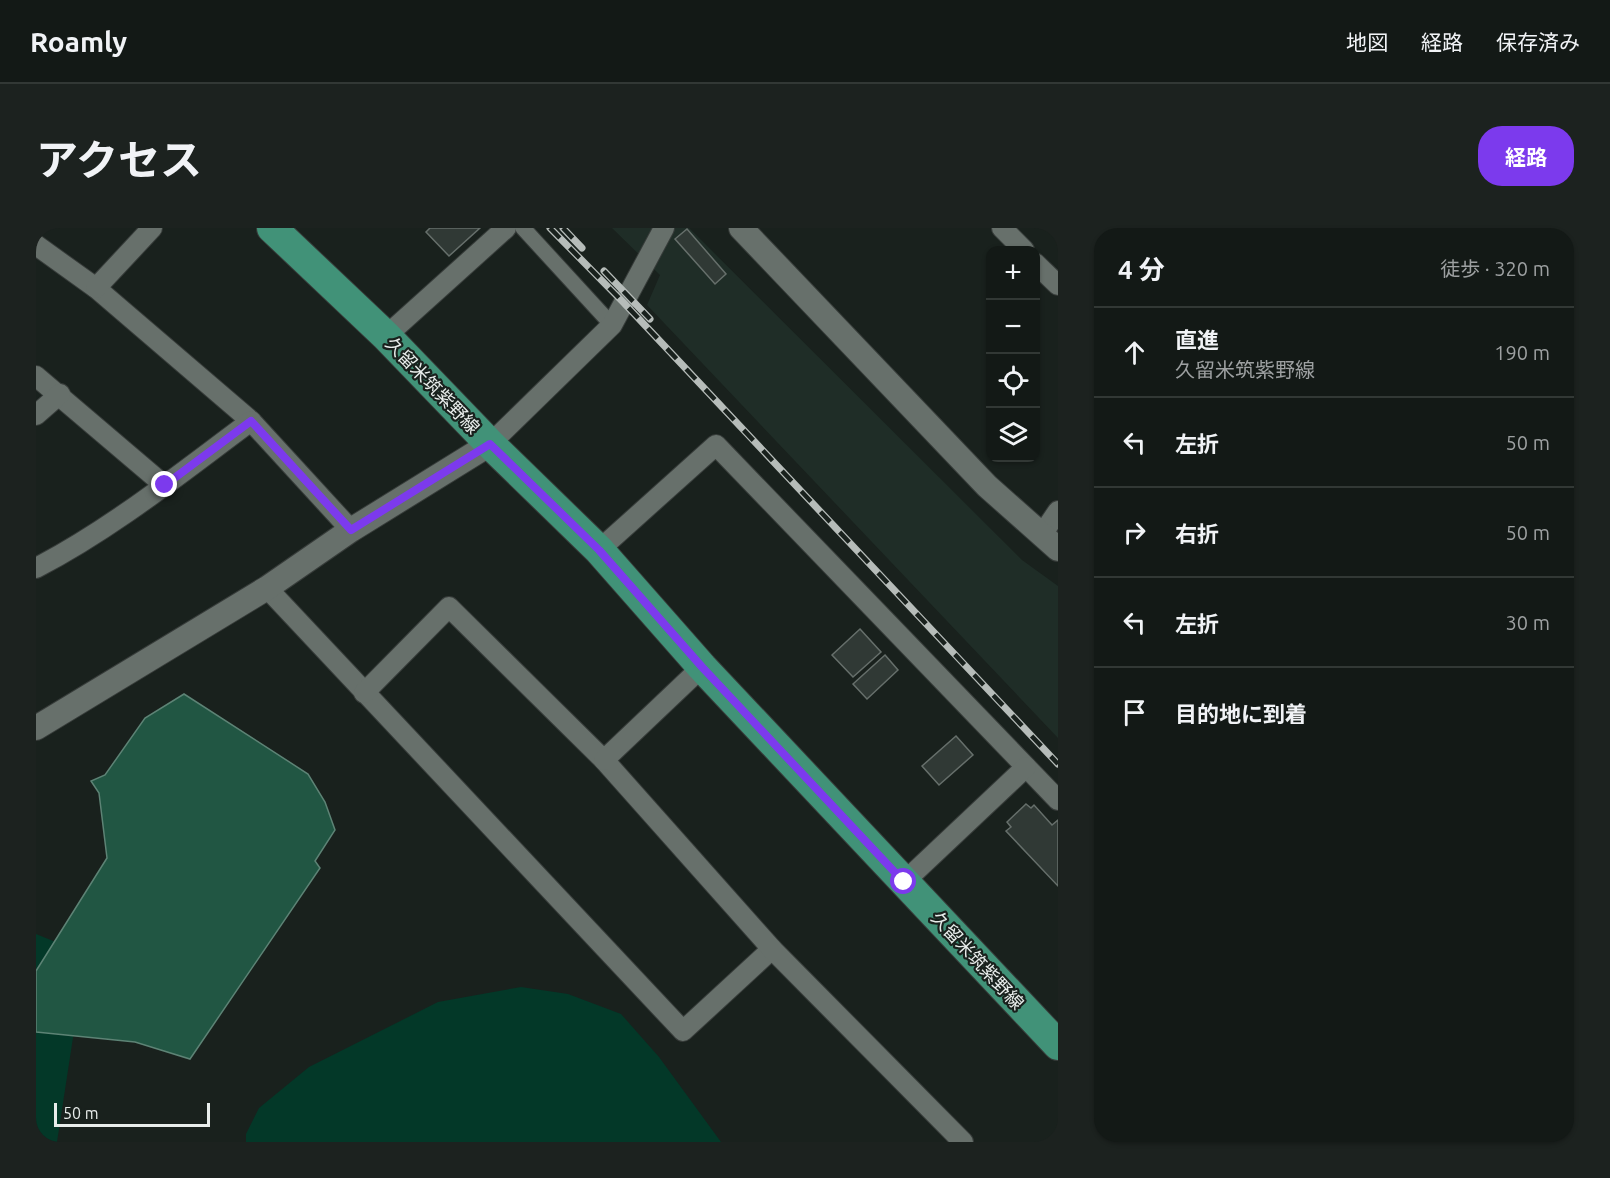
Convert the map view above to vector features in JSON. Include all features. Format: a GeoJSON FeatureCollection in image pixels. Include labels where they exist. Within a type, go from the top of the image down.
{"type":"FeatureCollection","features":[{"type":"Feature","properties":{"kind":"main road","name":"久留米筑紫野線"},"geometry":{"type":"LineString","coordinates":[[272,228],[386,336],[490,444],[599,550],[702,667],[1058,1045]]}},
{"type":"Feature","properties":{"kind":"street"},"geometry":{"type":"LineString","coordinates":[[96,288],[152,228]]}},
{"type":"Feature","properties":{"kind":"street"},"geometry":{"type":"LineString","coordinates":[[386,336],[506,228]]}},
{"type":"Feature","properties":{"kind":"street"},"geometry":{"type":"LineString","coordinates":[[524,228],[612,325]]}},
{"type":"Feature","properties":{"kind":"street"},"geometry":{"type":"LineString","coordinates":[[36,728],[267,588],[351,530],[490,444],[612,325],[664,228]]}},
{"type":"Feature","properties":{"kind":"street"},"geometry":{"type":"LineString","coordinates":[[741,228],[987,486],[1049,542],[1058,511]]}},
{"type":"Feature","properties":{"kind":"street"},"geometry":{"type":"LineString","coordinates":[[1002,228],[1020,246]]}},
{"type":"Feature","properties":{"kind":"street"},"geometry":{"type":"LineString","coordinates":[[36,245],[96,288],[251,421],[351,530]]}},
{"type":"Feature","properties":{"kind":"street"},"geometry":{"type":"LineString","coordinates":[[1040,267],[1058,285]]}},
{"type":"Feature","properties":{"kind":"street"},"geometry":{"type":"LineString","coordinates":[[36,376],[165,485]]}},
{"type":"Feature","properties":{"kind":"street"},"geometry":{"type":"LineString","coordinates":[[36,415],[60,394]]}},
{"type":"Feature","properties":{"kind":"street"},"geometry":{"type":"LineString","coordinates":[[36,568],[63,554],[165,485],[251,421]]}},
{"type":"Feature","properties":{"kind":"street"},"geometry":{"type":"LineString","coordinates":[[599,550],[717,445],[1058,800]]}},
{"type":"Feature","properties":{"kind":"street"},"geometry":{"type":"LineString","coordinates":[[267,588],[683,1031],[772,949]]}},
{"type":"Feature","properties":{"kind":"street"},"geometry":{"type":"LineString","coordinates":[[364,693],[449,607],[604,760],[772,949],[963,1142]]}},
{"type":"Feature","properties":{"kind":"street"},"geometry":{"type":"LineString","coordinates":[[604,760],[702,667]]}},
{"type":"Feature","properties":{"kind":"street"},"geometry":{"type":"LineString","coordinates":[[904,882],[1026,767]]}},
{"type":"Feature","properties":{"kind":"shaded area"},"geometry":{"type":"Polygon","coordinates":[[[612,228],[689,228],[1022,560],[1058,586],[1058,738],[647,305],[660,275],[612,228]]]}},
{"type":"Feature","properties":{"kind":"shaded area"},"geometry":{"type":"Polygon","coordinates":[[[184,694],[308,774],[325,802],[335,830],[315,861],[320,868],[190,1059],[135,1042],[36,1032],[36,971],[107,858],[99,793],[91,781],[105,775],[145,718],[184,694]]]}},
{"type":"Feature","properties":{"kind":"shaded area"},"geometry":{"type":"Polygon","coordinates":[[[36,934],[68,947],[78,1005],[57,1142],[36,1142],[36,934]]]}},
{"type":"Feature","properties":{"kind":"shaded area"},"geometry":{"type":"Polygon","coordinates":[[[521,987],[568,994],[621,1014],[659,1057],[721,1142],[246,1142],[246,1134],[259,1108],[309,1067],[438,1002],[521,987]]]}},
{"type":"Feature","properties":{"kind":"building"},"geometry":{"type":"Polygon","coordinates":[[[430,228],[480,228],[449,256],[426,232],[430,228]]]}},
{"type":"Feature","properties":{"kind":"building"},"geometry":{"type":"Polygon","coordinates":[[[687,229],[726,274],[715,284],[675,239],[687,229]]]}},
{"type":"Feature","properties":{"kind":"building"},"geometry":{"type":"Polygon","coordinates":[[[860,629],[881,652],[853,677],[832,655],[860,629]]]}},
{"type":"Feature","properties":{"kind":"building"},"geometry":{"type":"Polygon","coordinates":[[[885,655],[898,670],[867,699],[853,684],[885,655]]]}},
{"type":"Feature","properties":{"kind":"building"},"geometry":{"type":"Polygon","coordinates":[[[956,736],[973,755],[939,785],[922,766],[956,736]]]}},
{"type":"Feature","properties":{"kind":"building"},"geometry":{"type":"Polygon","coordinates":[[[1026,804],[1031,808],[1034,805],[1052,825],[1058,820],[1058,886],[1006,831],[1011,827],[1007,822],[1026,804]]]}},
{"type":"Feature","properties":{"kind":"railway"},"geometry":{"type":"LineString","coordinates":[[550,228],[624,303],[1058,764]]}},
{"type":"Feature","properties":{"kind":"railway"},"geometry":{"type":"LineString","coordinates":[[563,228],[582,248]]}},
{"type":"Feature","properties":{"kind":"railway"},"geometry":{"type":"LineString","coordinates":[[604,271],[650,319]]}},
{"type":"Feature","properties":{"kind":"route"},"geometry":{"type":"LineString","coordinates":[[165,485],[251,421],[351,530],[490,444],[599,550],[702,667],[904,882]]}}]}
